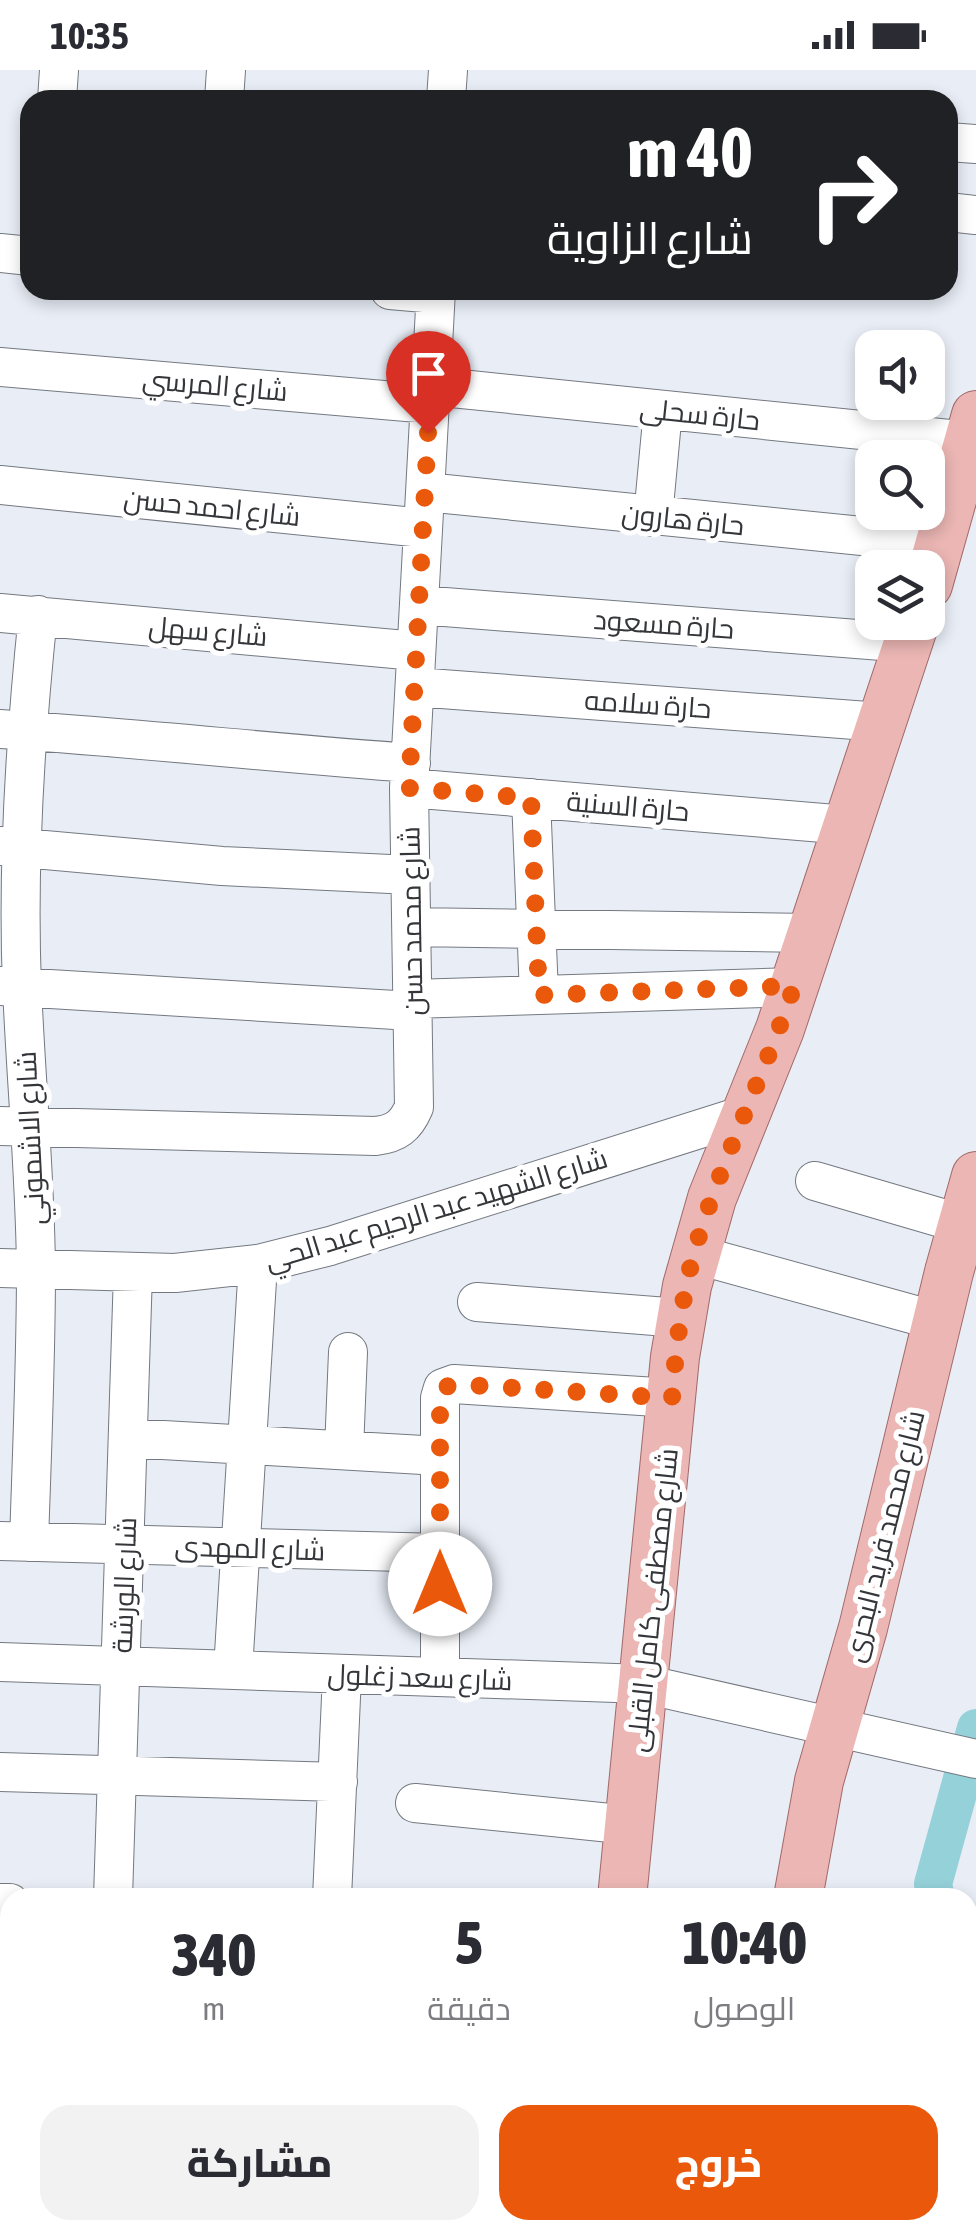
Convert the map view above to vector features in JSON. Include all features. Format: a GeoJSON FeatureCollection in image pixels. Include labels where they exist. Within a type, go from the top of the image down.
{"type":"FeatureCollection","features":[{"type":"Feature","properties":{"kind":"main road"},"geometry":{"type":"LineString","coordinates":[[938,550],[972,428]]}},
{"type":"Feature","properties":{"kind":"main road","name":"شارع مصطفى كامل القبلى"},"geometry":{"type":"LineString","coordinates":[[623,1888],[680,1318],[694,1254],[794,986],[909,640]]}},
{"type":"Feature","properties":{"kind":"main road","name":"شارع محمد فريد البحرى"},"geometry":{"type":"LineString","coordinates":[[800,1888],[819,1780],[852,1730],[863,1628],[976,1176]]}},
{"type":"Feature","properties":{"kind":"street","name":"شارع محمد حسن"},"geometry":{"type":"LineString","coordinates":[[16,1127],[375,1136],[400,1129],[414,1107],[410,775],[436,300]]}},
{"type":"Feature","properties":{"kind":"street","name":"شارع المرسي"},"geometry":{"type":"LineString","coordinates":[[0,367],[431,395]]}},
{"type":"Feature","properties":{"kind":"street","name":"حارة سحلى"},"geometry":{"type":"LineString","coordinates":[[431,395],[972,428]]}},
{"type":"Feature","properties":{"kind":"street"},"geometry":{"type":"LineString","coordinates":[[653,517],[664,410]]}},
{"type":"Feature","properties":{"kind":"street","name":"شارع احمد حسن"},"geometry":{"type":"LineString","coordinates":[[0,486],[424,510]]}},
{"type":"Feature","properties":{"kind":"street","name":"حارة هارون"},"geometry":{"type":"LineString","coordinates":[[424,510],[653,517],[855,551]]}},
{"type":"Feature","properties":{"kind":"street","name":"حارة مسعود"},"geometry":{"type":"LineString","coordinates":[[420,605],[855,629]]}},
{"type":"Feature","properties":{"kind":"street","name":"شارع سهل"},"geometry":{"type":"LineString","coordinates":[[0,613],[416,669]]}},
{"type":"Feature","properties":{"kind":"street","name":"شارع الاشموني"},"geometry":{"type":"LineString","coordinates":[[14,1541],[18,1268],[11,987],[13,730],[38,616]]}},
{"type":"Feature","properties":{"kind":"street","name":"حارة سلامه"},"geometry":{"type":"LineString","coordinates":[[416,669],[881,722]]}},
{"type":"Feature","properties":{"kind":"street","name":"حارة السنية"},"geometry":{"type":"LineString","coordinates":[[13,730],[142,738],[268,753],[531,798],[847,825]]}},
{"type":"Feature","properties":{"kind":"street"},"geometry":{"type":"LineString","coordinates":[[531,798],[539,995]]}},
{"type":"Feature","properties":{"kind":"street"},"geometry":{"type":"LineString","coordinates":[[10,847],[222,866],[410,875]]}},
{"type":"Feature","properties":{"kind":"street"},"geometry":{"type":"LineString","coordinates":[[412,927],[810,933]]}},
{"type":"Feature","properties":{"kind":"street"},"geometry":{"type":"LineString","coordinates":[[11,987],[412,1005],[539,995],[794,986]]}},
{"type":"Feature","properties":{"kind":"street","name":"شارع الشهيد عبد الرحيم عبد الحي"},"geometry":{"type":"LineString","coordinates":[[18,1268],[175,1273],[258,1264],[330,1246],[747,1114]]}},
{"type":"Feature","properties":{"kind":"street"},"geometry":{"type":"LineString","coordinates":[[815,1181],[962,1224]]}},
{"type":"Feature","properties":{"kind":"street"},"geometry":{"type":"LineString","coordinates":[[694,1254],[937,1321]]}},
{"type":"Feature","properties":{"kind":"street"},"geometry":{"type":"LineString","coordinates":[[233,1670],[258,1264]]}},
{"type":"Feature","properties":{"kind":"street","name":"شارع الورشة"},"geometry":{"type":"LineString","coordinates":[[113,1888],[133,1272]]}},
{"type":"Feature","properties":{"kind":"street"},"geometry":{"type":"LineString","coordinates":[[477,1302],[680,1318]]}},
{"type":"Feature","properties":{"kind":"street"},"geometry":{"type":"LineString","coordinates":[[344,1450],[348,1352]]}},
{"type":"Feature","properties":{"kind":"street"},"geometry":{"type":"LineString","coordinates":[[440,1677],[443,1388],[454,1384],[672,1398]]}},
{"type":"Feature","properties":{"kind":"street"},"geometry":{"type":"LineString","coordinates":[[128,1438],[440,1456]]}},
{"type":"Feature","properties":{"kind":"street","name":"شارع المهدى"},"geometry":{"type":"LineString","coordinates":[[14,1541],[440,1553]]}},
{"type":"Feature","properties":{"kind":"street","name":"شارع سعد زغلول"},"geometry":{"type":"LineString","coordinates":[[0,1662],[644,1684],[976,1760]]}},
{"type":"Feature","properties":{"kind":"street"},"geometry":{"type":"LineString","coordinates":[[333,1888],[342,1674]]}},
{"type":"Feature","properties":{"kind":"street"},"geometry":{"type":"LineString","coordinates":[[0,1772],[338,1782]]}},
{"type":"Feature","properties":{"kind":"street"},"geometry":{"type":"LineString","coordinates":[[415,1803],[630,1825]]}},
{"type":"Feature","properties":{"kind":"waterway"},"geometry":{"type":"LineString","coordinates":[[934,1888],[976,1728]]}},
{"type":"Feature","properties":{"kind":"route"},"geometry":{"type":"LineString","coordinates":[[428,433],[409,788],[531,798],[539,995],[794,986],[694,1254],[680,1318],[672,1398],[454,1384],[443,1388],[440,1584]]}}]}
